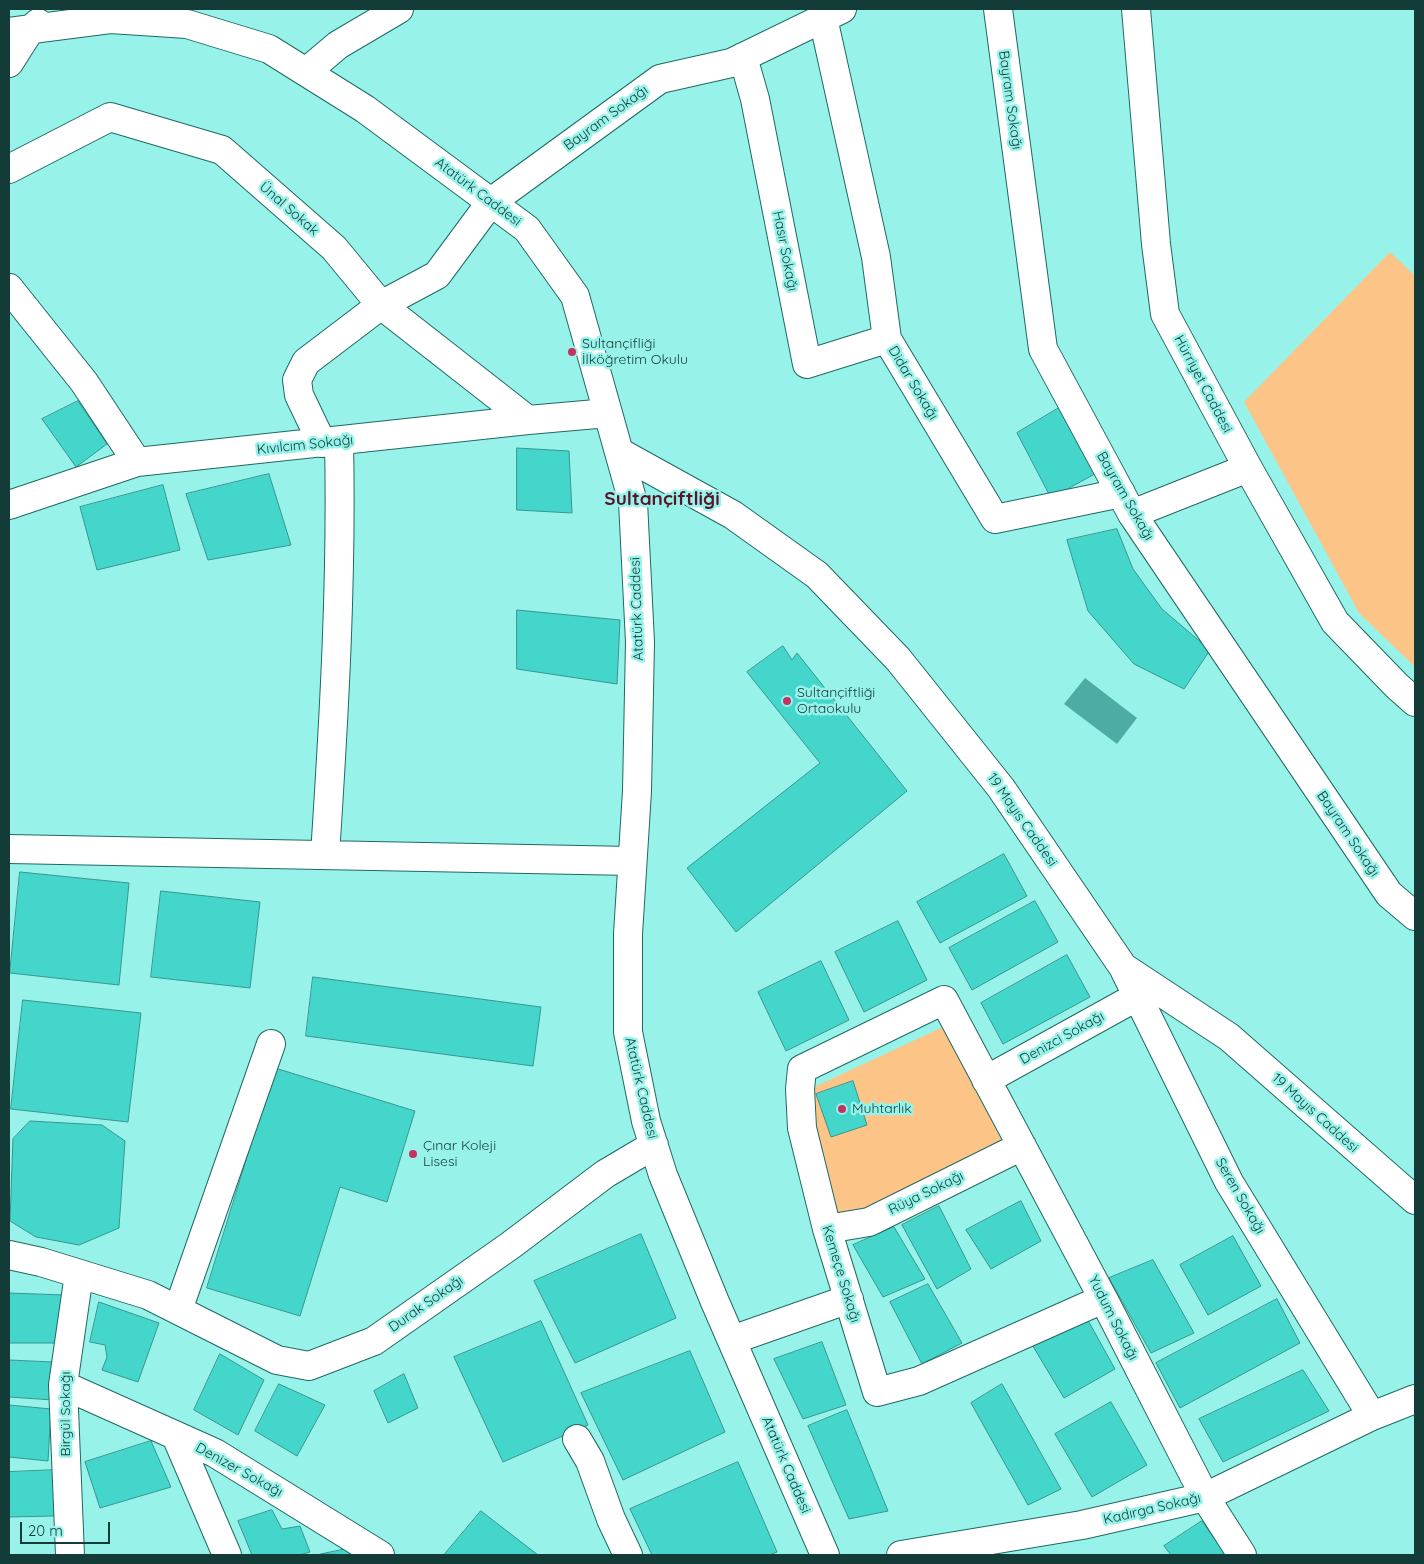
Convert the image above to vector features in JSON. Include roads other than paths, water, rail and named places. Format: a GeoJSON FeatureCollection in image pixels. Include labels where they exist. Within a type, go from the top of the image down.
{"type":"FeatureCollection","features":[{"type":"Feature","properties":{"kind":"street"},"geometry":{"type":"LineString","coordinates":[[9,63],[20,31],[50,9]]}},
{"type":"Feature","properties":{"kind":"street"},"geometry":{"type":"LineString","coordinates":[[306,72],[338,45],[399,9]]}},
{"type":"Feature","properties":{"kind":"street","name":"Bayram Sokağı"},"geometry":{"type":"LineString","coordinates":[[998,9],[1043,349],[1127,504],[1389,894],[1415,916]]}},
{"type":"Feature","properties":{"kind":"street","name":"Hürriyet Caddesi"},"geometry":{"type":"LineString","coordinates":[[1136,9],[1156,244],[1165,314],[1248,468],[1335,622],[1415,702]]}},
{"type":"Feature","properties":{"kind":"street","name":"Bayram Sokağı"},"geometry":{"type":"LineString","coordinates":[[330,442],[300,395],[297,380],[306,362],[381,305],[437,275],[491,202],[660,78],[731,63],[832,13]]}},
{"type":"Feature","properties":{"kind":"street","name":"Didar Sokağı"},"geometry":{"type":"LineString","coordinates":[[832,13],[876,257],[887,339],[995,519],[1127,504]]}},
{"type":"Feature","properties":{"kind":"street","name":"Atatürk Caddesi"},"geometry":{"type":"LineString","coordinates":[[20,31],[110,19],[187,24],[269,49],[365,109],[527,229],[575,296],[633,502],[640,642],[637,791],[628,934],[628,1032],[646,1121],[670,1192],[825,1555]]}},
{"type":"Feature","properties":{"kind":"street","name":"Hasır Sokağı"},"geometry":{"type":"LineString","coordinates":[[743,57],[755,99],[808,364],[887,339]]}},
{"type":"Feature","properties":{"kind":"street","name":"Ünal Sokak"},"geometry":{"type":"LineString","coordinates":[[9,169],[110,117],[222,150],[334,248],[381,305],[528,420]]}},
{"type":"Feature","properties":{"kind":"street"},"geometry":{"type":"LineString","coordinates":[[9,288],[84,382],[137,462]]}},
{"type":"Feature","properties":{"kind":"street","name":"Kıvılcım Sokağı"},"geometry":{"type":"LineString","coordinates":[[9,505],[137,462],[608,413]]}},
{"type":"Feature","properties":{"kind":"street"},"geometry":{"type":"LineString","coordinates":[[326,855],[334,707],[340,508],[330,442]]}},
{"type":"Feature","properties":{"kind":"street","name":"19 Mayıs Caddesi"},"geometry":{"type":"LineString","coordinates":[[619,452],[733,515],[817,575],[898,659],[1001,788],[1123,967],[1229,1038],[1415,1200]]}},
{"type":"Feature","properties":{"kind":"street"},"geometry":{"type":"LineString","coordinates":[[1127,504],[1248,468]]}},
{"type":"Feature","properties":{"kind":"street"},"geometry":{"type":"LineString","coordinates":[[9,849],[632,861]]}},
{"type":"Feature","properties":{"kind":"street","name":"Seren Sokağı"},"geometry":{"type":"LineString","coordinates":[[1123,967],[1230,1182],[1372,1416]]}},
{"type":"Feature","properties":{"kind":"street","name":"Denizci Sokağı"},"geometry":{"type":"LineString","coordinates":[[986,1080],[1138,996]]}},
{"type":"Feature","properties":{"kind":"street","name":"Yudum Sokağı"},"geometry":{"type":"LineString","coordinates":[[944,1000],[1103,1299],[1205,1497],[1242,1555]]}},
{"type":"Feature","properties":{"kind":"street","name":"Kemeçe Sokağı"},"geometry":{"type":"LineString","coordinates":[[944,1000],[802,1069],[800,1089],[802,1128],[827,1229],[877,1392],[919,1381],[1103,1299]]}},
{"type":"Feature","properties":{"kind":"street"},"geometry":{"type":"LineString","coordinates":[[178,1310],[271,1044]]}},
{"type":"Feature","properties":{"kind":"street","name":"Durak Sokağı"},"geometry":{"type":"LineString","coordinates":[[9,1255],[41,1262],[148,1295],[277,1360],[309,1366],[374,1341],[511,1245],[606,1174],[654,1145]]}},
{"type":"Feature","properties":{"kind":"street","name":"Rüya Sokağı"},"geometry":{"type":"LineString","coordinates":[[827,1229],[869,1222],[1022,1146]]}},
{"type":"Feature","properties":{"kind":"street","name":"Birgül Sokağı"},"geometry":{"type":"LineString","coordinates":[[70,1555],[63,1385],[79,1274]]}},
{"type":"Feature","properties":{"kind":"street"},"geometry":{"type":"LineString","coordinates":[[732,1340],[848,1299]]}},
{"type":"Feature","properties":{"kind":"street","name":"Denizer Sokağı"},"geometry":{"type":"LineString","coordinates":[[63,1385],[216,1454],[380,1555]]}},
{"type":"Feature","properties":{"kind":"street","name":"Kadırga Sokağı"},"geometry":{"type":"LineString","coordinates":[[901,1555],[1082,1525],[1205,1497],[1372,1416],[1412,1405]]}},
{"type":"Feature","properties":{"kind":"street"},"geometry":{"type":"LineString","coordinates":[[176,1436],[227,1555]]}},
{"type":"Feature","properties":{"kind":"street"},"geometry":{"type":"LineString","coordinates":[[577,1439],[590,1461],[611,1519],[628,1555]]}},
{"type":"Feature","properties":{"kind":"water"},"geometry":{"type":"Polygon","coordinates":[[[1085,678],[1137,718],[1117,744],[1064,704],[1085,678]]]}},
{"type":"Feature","properties":{"kind":"place","name":"Sultançifliği İlköğretim Okulu"},"geometry":{"type":"Point","coordinates":[572,352]}},
{"type":"Feature","properties":{"kind":"place","name":"Sultançiftliği Ortaokulu"},"geometry":{"type":"Point","coordinates":[787,701]}},
{"type":"Feature","properties":{"kind":"place","name":"Muhtarlık"},"geometry":{"type":"Point","coordinates":[842,1109]}},
{"type":"Feature","properties":{"kind":"place","name":"Çınar Koleji Lisesi"},"geometry":{"type":"Point","coordinates":[413,1154]}},
{"type":"Feature","properties":{"kind":"district","name":"Sultançiftliği"},"geometry":{"type":"Point","coordinates":[662,499]}}]}
